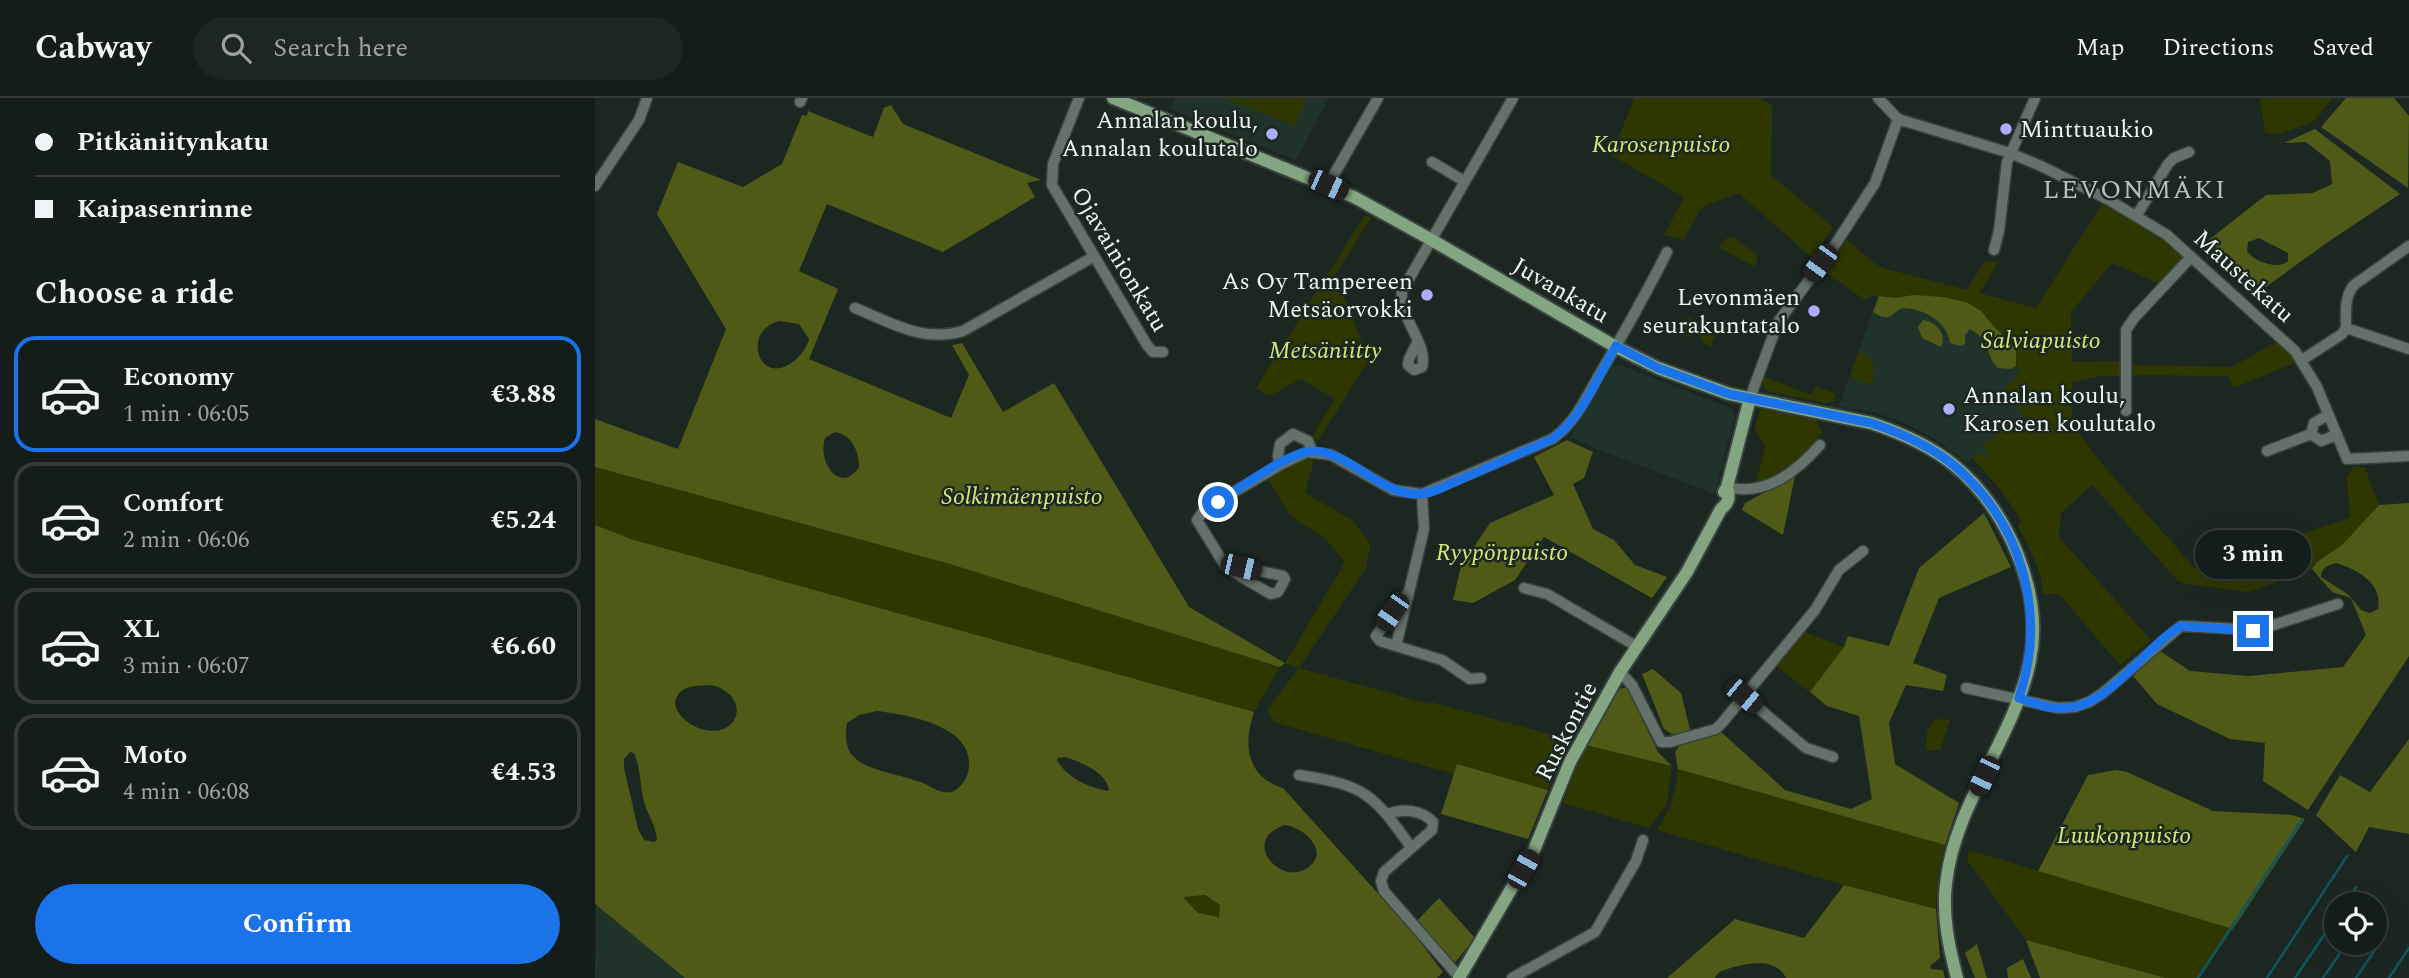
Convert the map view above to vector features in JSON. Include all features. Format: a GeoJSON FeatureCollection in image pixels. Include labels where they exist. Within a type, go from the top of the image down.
{"type":"FeatureCollection","features":[{"type":"Feature","properties":{"kind":"main road","name":"Juvankatu"},"geometry":{"type":"LineString","coordinates":[[1113,98],[1328,185],[1386,213],[1616,346],[1675,374],[1729,394],[1891,429],[1910,437],[1942,457],[1971,482],[1988,502],[2007,533],[2021,568],[2029,601],[2031,647],[2019,698],[1962,824],[1949,866],[1946,922],[1958,978]]}},
{"type":"Feature","properties":{"kind":"main road","name":"Ruskontie"},"geometry":{"type":"LineString","coordinates":[[1459,978],[1534,849],[1570,762],[1620,672],[1687,572],[1728,501],[1727,487],[1750,398]]}},
{"type":"Feature","properties":{"kind":"street"},"geometry":{"type":"LineString","coordinates":[[595,186],[639,120],[647,98]]}},
{"type":"Feature","properties":{"kind":"street","name":"Ojavainionkatu"},"geometry":{"type":"LineString","coordinates":[[1079,98],[1053,164],[1051,176],[1055,193],[1147,345],[1153,352],[1163,352]]}},
{"type":"Feature","properties":{"kind":"street"},"geometry":{"type":"LineString","coordinates":[[1328,185],[1378,98]]}},
{"type":"Feature","properties":{"kind":"street"},"geometry":{"type":"LineString","coordinates":[[1417,343],[1402,305],[1404,285],[1513,98]]}},
{"type":"Feature","properties":{"kind":"street"},"geometry":{"type":"LineString","coordinates":[[1750,398],[1778,322],[1833,248],[1875,183],[1898,119],[1878,98]]}},
{"type":"Feature","properties":{"kind":"street"},"geometry":{"type":"LineString","coordinates":[[1994,250],[2010,153],[2035,98]]}},
{"type":"Feature","properties":{"kind":"street","name":"Maustekatu"},"geometry":{"type":"LineString","coordinates":[[1898,119],[2010,153],[2074,181],[2137,215],[2167,235],[2295,351],[2317,387],[2336,436],[2350,461],[2409,456]]}},
{"type":"Feature","properties":{"kind":"street"},"geometry":{"type":"LineString","coordinates":[[2137,215],[2168,164],[2174,158],[2189,152]]}},
{"type":"Feature","properties":{"kind":"street"},"geometry":{"type":"LineString","coordinates":[[1432,162],[1464,181]]}},
{"type":"Feature","properties":{"kind":"street"},"geometry":{"type":"LineString","coordinates":[[2302,360],[2342,334],[2346,328],[2350,290],[2409,246]]}},
{"type":"Feature","properties":{"kind":"street"},"geometry":{"type":"LineString","coordinates":[[1228,567],[1283,576],[1285,579],[1278,592],[1271,594],[1228,567],[1218,557],[1198,524],[1199,515],[1301,453],[1312,451],[1331,455],[1393,489],[1422,494],[1552,439],[1574,418],[1667,252]]}},
{"type":"Feature","properties":{"kind":"street"},"geometry":{"type":"LineString","coordinates":[[855,308],[922,335],[947,336],[963,331],[1093,257]]}},
{"type":"Feature","properties":{"kind":"street"},"geometry":{"type":"LineString","coordinates":[[2126,411],[2126,330],[2134,318],[2192,257]]}},
{"type":"Feature","properties":{"kind":"street"},"geometry":{"type":"LineString","coordinates":[[2346,328],[2409,349]]}},
{"type":"Feature","properties":{"kind":"street"},"geometry":{"type":"LineString","coordinates":[[2311,434],[2314,423],[2328,415]]}},
{"type":"Feature","properties":{"kind":"street"},"geometry":{"type":"LineString","coordinates":[[1280,465],[1280,444],[1293,434],[1308,441],[1312,451]]}},
{"type":"Feature","properties":{"kind":"street"},"geometry":{"type":"LineString","coordinates":[[2311,434],[2321,441],[2336,436]]}},
{"type":"Feature","properties":{"kind":"street"},"geometry":{"type":"LineString","coordinates":[[2267,451],[2311,434]]}},
{"type":"Feature","properties":{"kind":"street"},"geometry":{"type":"LineString","coordinates":[[1727,487],[1748,491],[1768,485],[1801,465],[1820,445]]}},
{"type":"Feature","properties":{"kind":"street"},"geometry":{"type":"LineString","coordinates":[[1396,646],[1424,530],[1422,494]]}},
{"type":"Feature","properties":{"kind":"street"},"geometry":{"type":"LineString","coordinates":[[1620,672],[1632,685],[1661,742],[1716,729],[1815,610],[1839,570],[1863,551]]}},
{"type":"Feature","properties":{"kind":"street"},"geometry":{"type":"LineString","coordinates":[[1524,588],[1547,594],[1636,646]]}},
{"type":"Feature","properties":{"kind":"street"},"geometry":{"type":"LineString","coordinates":[[1409,591],[1376,636],[1380,641],[1442,660],[1470,678],[1481,678]]}},
{"type":"Feature","properties":{"kind":"street"},"geometry":{"type":"LineString","coordinates":[[1966,688],[2058,708],[2075,707],[2103,693],[2181,626],[2253,631],[2338,604]]}},
{"type":"Feature","properties":{"kind":"street"},"geometry":{"type":"LineString","coordinates":[[1744,696],[1806,748],[1833,757]]}},
{"type":"Feature","properties":{"kind":"street"},"geometry":{"type":"LineString","coordinates":[[1299,775],[1354,787],[1368,795],[1388,814],[1412,847]]}},
{"type":"Feature","properties":{"kind":"street"},"geometry":{"type":"LineString","coordinates":[[1388,814],[1396,810],[1414,812],[1433,822],[1432,830],[1384,872],[1381,881],[1384,891],[1459,978]]}},
{"type":"Feature","properties":{"kind":"street"},"geometry":{"type":"LineString","coordinates":[[1512,978],[1595,932],[1636,862],[1643,840]]}},
{"type":"Feature","properties":{"kind":"shaded area","name":"Annalan koulu, Annalan koulutalo"},"geometry":{"type":"Polygon","coordinates":[[[1175,98],[1329,98],[1296,160],[1170,109],[1175,98]]]}},
{"type":"Feature","properties":{"kind":"shaded area","name":"Annalan koulu, Karosen koulutalo"},"geometry":{"type":"Polygon","coordinates":[[[1878,297],[1973,326],[2021,372],[2046,438],[2021,520],[2003,493],[1973,458],[1968,463],[1934,438],[1905,423],[1871,411],[1839,405],[1878,297]]]}},
{"type":"Feature","properties":{"kind":"shaded area"},"geometry":{"type":"Polygon","coordinates":[[[1620,365],[1731,408],[1735,414],[1715,494],[1570,437],[1612,367],[1620,365]]]}},
{"type":"Feature","properties":{"kind":"shaded area"},"geometry":{"type":"Polygon","coordinates":[[[596,905],[685,978],[595,978],[596,905]]]}},
{"type":"Feature","properties":{"kind":"green space"},"geometry":{"type":"Polygon","coordinates":[[[1224,98],[1306,98],[1295,126],[1224,98]]]}},
{"type":"Feature","properties":{"kind":"green space","name":"Karosenpuisto"},"geometry":{"type":"Polygon","coordinates":[[[1632,98],[1760,98],[1772,106],[1771,175],[1833,227],[1812,258],[1739,193],[1702,207],[1683,240],[1664,235],[1684,197],[1611,155],[1634,100],[1632,98]]]}},
{"type":"Feature","properties":{"kind":"green space"},"geometry":{"type":"Polygon","coordinates":[[[2260,98],[2333,98],[2314,121],[2281,134],[2265,133],[2260,98]]]}},
{"type":"Feature","properties":{"kind":"green space"},"geometry":{"type":"Polygon","coordinates":[[[2346,98],[2394,98],[2409,116],[2408,188],[2321,127],[2346,98]]]}},
{"type":"Feature","properties":{"kind":"green space","name":"Solkimäenpuisto"},"geometry":{"type":"Polygon","coordinates":[[[891,105],[903,124],[1041,180],[1027,183],[1035,197],[943,252],[827,204],[799,271],[838,289],[809,359],[951,418],[969,375],[952,345],[962,343],[1003,412],[1054,383],[1189,607],[1285,663],[1280,667],[950,564],[595,467],[595,419],[678,449],[726,329],[657,214],[678,162],[743,187],[782,164],[802,115],[807,116],[808,111],[873,137],[884,108],[891,105]],[[780,321],[768,326],[758,345],[763,363],[771,368],[781,368],[794,361],[809,339],[799,324],[780,321]],[[835,432],[825,438],[824,457],[832,472],[845,478],[859,467],[858,455],[846,436],[835,432]]]}},
{"type":"Feature","properties":{"kind":"green space"},"geometry":{"type":"Polygon","coordinates":[[[2315,129],[2400,194],[2256,294],[2201,246],[2266,195],[2313,193],[2332,184],[2330,161],[2306,142],[2284,143],[2315,129]],[[2259,238],[2248,242],[2247,251],[2250,255],[2266,264],[2284,264],[2288,261],[2288,253],[2259,238]]]}},
{"type":"Feature","properties":{"kind":"green space","name":"Salviapuisto"},"geometry":{"type":"Polygon","coordinates":[[[2103,202],[2148,227],[2184,256],[2158,283],[2112,263],[2071,312],[2072,362],[2122,361],[2122,376],[2100,376],[2072,382],[2072,424],[2102,464],[2195,568],[2350,518],[2347,477],[2354,466],[2365,468],[2379,505],[2343,544],[2317,562],[2312,569],[2249,592],[2178,581],[2092,485],[2061,513],[2059,537],[2151,640],[2120,665],[2059,594],[2042,594],[2038,568],[2018,527],[2021,520],[2003,493],[1972,457],[1978,452],[1987,456],[1990,454],[1982,446],[2019,417],[2027,424],[2030,423],[2005,390],[2021,372],[2016,366],[2017,360],[1973,326],[1873,295],[1865,300],[1828,274],[1826,266],[1847,240],[1879,267],[1967,290],[1984,262],[1999,261],[1979,293],[2036,308],[2103,202]]]}},
{"type":"Feature","properties":{"kind":"green space","name":"Metsäniitty"},"geometry":{"type":"Polygon","coordinates":[[[1365,215],[1371,218],[1328,286],[1343,295],[1368,357],[1318,441],[1312,437],[1335,399],[1301,379],[1269,396],[1256,388],[1365,215]]]}},
{"type":"Feature","properties":{"kind":"green space"},"geometry":{"type":"Polygon","coordinates":[[[1733,237],[1758,256],[1755,267],[1718,247],[1727,238],[1733,237]]]}},
{"type":"Feature","properties":{"kind":"green space"},"geometry":{"type":"Polygon","coordinates":[[[1914,295],[1966,302],[1981,311],[1994,327],[2016,346],[2016,366],[2010,369],[1998,368],[1985,343],[1970,329],[1965,335],[1965,344],[1961,346],[1950,343],[1944,328],[1926,313],[1902,308],[1887,317],[1873,312],[1879,296],[1895,298],[1914,295]]]}},
{"type":"Feature","properties":{"kind":"green space"},"geometry":{"type":"Polygon","coordinates":[[[1689,318],[1706,325],[1715,335],[1711,347],[1704,343],[1698,333],[1693,331],[1688,338],[1679,333],[1681,325],[1689,318]]]}},
{"type":"Feature","properties":{"kind":"green space"},"geometry":{"type":"Polygon","coordinates":[[[1923,320],[1939,329],[1943,337],[1941,347],[1922,338],[1918,327],[1923,320]]]}},
{"type":"Feature","properties":{"kind":"green space"},"geometry":{"type":"Polygon","coordinates":[[[2278,341],[2295,359],[2295,363],[2233,388],[2229,376],[2129,375],[2129,365],[2232,367],[2278,341]]]}},
{"type":"Feature","properties":{"kind":"green space"},"geometry":{"type":"Polygon","coordinates":[[[1859,351],[1868,357],[1873,365],[1872,385],[1852,378],[1859,351]]]}},
{"type":"Feature","properties":{"kind":"green space"},"geometry":{"type":"Polygon","coordinates":[[[1763,377],[1812,395],[1816,387],[1836,394],[1833,402],[1824,403],[1767,391],[1763,386],[1763,377]]]}},
{"type":"Feature","properties":{"kind":"green space"},"geometry":{"type":"Polygon","coordinates":[[[1761,409],[1816,420],[1822,432],[1802,457],[1785,472],[1776,478],[1756,483],[1765,446],[1754,428],[1761,409]]]}},
{"type":"Feature","properties":{"kind":"green space","name":"Ryypönpuisto"},"geometry":{"type":"Polygon","coordinates":[[[1567,440],[1593,452],[1584,478],[1573,484],[1593,529],[1614,540],[1635,565],[1667,577],[1652,598],[1544,537],[1515,580],[1473,603],[1453,600],[1461,566],[1490,523],[1554,495],[1534,457],[1567,440]]]}},
{"type":"Feature","properties":{"kind":"green space"},"geometry":{"type":"Polygon","coordinates":[[[1315,456],[1305,493],[1352,520],[1368,540],[1370,547],[1366,568],[1299,668],[1285,663],[1345,562],[1325,538],[1290,516],[1268,479],[1301,459],[1315,456]]]}},
{"type":"Feature","properties":{"kind":"green space"},"geometry":{"type":"Polygon","coordinates":[[[595,467],[950,564],[1280,667],[1254,712],[634,540],[595,525],[595,467]]]}},
{"type":"Feature","properties":{"kind":"green space"},"geometry":{"type":"Polygon","coordinates":[[[1795,476],[1783,535],[1742,510],[1745,503],[1795,476]]]}},
{"type":"Feature","properties":{"kind":"green space"},"geometry":{"type":"Polygon","coordinates":[[[2409,503],[2409,656],[2308,810],[2263,781],[2265,743],[2230,739],[2157,704],[2133,676],[2160,651],[2190,671],[2249,676],[2343,667],[2366,635],[2351,598],[2332,592],[2312,569],[2317,562],[2343,544],[2379,505],[2409,503]],[[2336,563],[2328,566],[2322,571],[2321,577],[2349,595],[2361,610],[2370,613],[2378,609],[2377,592],[2372,585],[2360,573],[2336,563]]]}},
{"type":"Feature","properties":{"kind":"green space"},"geometry":{"type":"Polygon","coordinates":[[[1984,513],[2011,567],[1939,598],[1913,663],[1947,675],[1943,691],[1906,685],[1889,723],[1895,764],[1959,803],[1945,845],[1678,769],[1675,752],[1681,744],[1720,731],[1785,790],[1851,809],[1872,799],[1859,716],[1827,706],[1810,692],[1844,647],[1848,636],[1889,646],[1919,568],[1984,513]]]}},
{"type":"Feature","properties":{"kind":"green space"},"geometry":{"type":"Polygon","coordinates":[[[595,525],[634,540],[1254,712],[1249,747],[1255,768],[1261,776],[1283,788],[1410,929],[1443,972],[1437,978],[685,978],[595,904],[595,525]],[[693,686],[683,690],[676,698],[676,707],[681,716],[689,723],[712,731],[723,729],[732,723],[737,710],[728,693],[716,686],[693,686]],[[877,711],[859,715],[847,723],[849,751],[870,767],[944,792],[957,789],[967,776],[969,757],[963,744],[938,726],[877,711]],[[630,752],[624,759],[638,829],[644,840],[654,842],[657,840],[654,825],[644,802],[634,753],[630,752]],[[1065,757],[1057,760],[1079,781],[1109,791],[1104,779],[1093,769],[1065,757]],[[1285,825],[1271,832],[1265,841],[1265,851],[1270,860],[1278,868],[1288,872],[1299,872],[1315,860],[1317,853],[1311,840],[1292,827],[1285,825]],[[1205,895],[1183,897],[1198,913],[1219,917],[1220,905],[1205,895]]]}},
{"type":"Feature","properties":{"kind":"green space"},"geometry":{"type":"Polygon","coordinates":[[[1804,632],[1844,647],[1810,692],[1775,665],[1804,632]]]}},
{"type":"Feature","properties":{"kind":"green space"},"geometry":{"type":"Polygon","coordinates":[[[1299,668],[1571,740],[1548,790],[1458,764],[1454,774],[1274,722],[1267,710],[1299,668]]]}},
{"type":"Feature","properties":{"kind":"green space"},"geometry":{"type":"Polygon","coordinates":[[[1653,669],[1681,693],[1691,734],[1672,734],[1664,729],[1642,674],[1653,669]]]}},
{"type":"Feature","properties":{"kind":"green space"},"geometry":{"type":"Polygon","coordinates":[[[1627,687],[1658,752],[1672,766],[1585,745],[1616,690],[1627,687]]]}},
{"type":"Feature","properties":{"kind":"green space"},"geometry":{"type":"Polygon","coordinates":[[[1935,719],[1950,720],[1940,750],[1926,750],[1927,733],[1935,719]]]}},
{"type":"Feature","properties":{"kind":"green space"},"geometry":{"type":"Polygon","coordinates":[[[2409,739],[2409,834],[2369,827],[2356,852],[2316,815],[2340,775],[2370,792],[2409,739]]]}},
{"type":"Feature","properties":{"kind":"green space"},"geometry":{"type":"Polygon","coordinates":[[[1585,745],[1672,766],[1667,804],[1649,828],[1563,803],[1585,745]]]}},
{"type":"Feature","properties":{"kind":"green space"},"geometry":{"type":"Polygon","coordinates":[[[1457,764],[1548,790],[1528,839],[1441,814],[1457,764]]]}},
{"type":"Feature","properties":{"kind":"green space"},"geometry":{"type":"Polygon","coordinates":[[[1678,769],[1945,845],[1938,875],[1936,909],[1657,830],[1672,801],[1678,769]]]}},
{"type":"Feature","properties":{"kind":"green space","name":"Luukonpuisto"},"geometry":{"type":"Polygon","coordinates":[[[2116,770],[2127,772],[2213,811],[2292,815],[2305,819],[2233,929],[2038,871],[2088,775],[2116,770]]]}},
{"type":"Feature","properties":{"kind":"green space"},"geometry":{"type":"Polygon","coordinates":[[[1969,850],[2233,929],[2200,978],[2166,978],[2026,940],[1967,860],[1969,850]]]}},
{"type":"Feature","properties":{"kind":"green space"},"geometry":{"type":"Polygon","coordinates":[[[1844,885],[1936,909],[1940,958],[1930,966],[1931,969],[1943,970],[1945,978],[1786,978],[1774,966],[1756,963],[1719,972],[1715,978],[1667,978],[1735,919],[1804,938],[1844,885]]]}},
{"type":"Feature","properties":{"kind":"green space"},"geometry":{"type":"Polygon","coordinates":[[[1205,895],[1220,905],[1219,917],[1198,913],[1182,896],[1205,895]]]}},
{"type":"Feature","properties":{"kind":"green space"},"geometry":{"type":"Polygon","coordinates":[[[1439,898],[1475,938],[1453,965],[1414,924],[1439,898]]]}},
{"type":"Feature","properties":{"kind":"green space"},"geometry":{"type":"Polygon","coordinates":[[[2026,940],[2166,978],[2040,978],[2026,940]]]}},
{"type":"Feature","properties":{"kind":"green space"},"geometry":{"type":"Polygon","coordinates":[[[1977,944],[1987,978],[1975,978],[1965,953],[1977,944]]]}},
{"type":"Feature","properties":{"kind":"green space"},"geometry":{"type":"Polygon","coordinates":[[[2023,959],[2031,978],[2008,978],[2007,968],[2023,959]]]}},
{"type":"Feature","properties":{"kind":"waterway"},"geometry":{"type":"LineString","coordinates":[[2198,978],[2302,820]]}},
{"type":"Feature","properties":{"kind":"waterway"},"geometry":{"type":"LineString","coordinates":[[2267,978],[2347,856]]}},
{"type":"Feature","properties":{"kind":"waterway"},"geometry":{"type":"LineString","coordinates":[[2353,892],[2356,887]]}},
{"type":"Feature","properties":{"kind":"waterway"},"geometry":{"type":"LineString","coordinates":[[2295,978],[2324,935]]}},
{"type":"Feature","properties":{"kind":"waterway"},"geometry":{"type":"LineString","coordinates":[[2389,978],[2409,948]]}},
{"type":"Feature","properties":{"kind":"waterway"},"geometry":{"type":"LineString","coordinates":[[2323,978],[2339,955]]}},
{"type":"Feature","properties":{"kind":"waterway"},"geometry":{"type":"LineString","coordinates":[[2356,978],[2372,955]]}},
{"type":"Feature","properties":{"kind":"place","name":"Minttuaukio"},"geometry":{"type":"Point","coordinates":[2006,129]}},
{"type":"Feature","properties":{"kind":"place","name":"Annalan koulu, Annalan koulutalo"},"geometry":{"type":"Point","coordinates":[1272,134]}},
{"type":"Feature","properties":{"kind":"place","name":"As Oy Tampereen Metsäorvokki"},"geometry":{"type":"Point","coordinates":[1427,295]}},
{"type":"Feature","properties":{"kind":"place","name":"Levonmäen seurakuntatalo"},"geometry":{"type":"Point","coordinates":[1814,311]}},
{"type":"Feature","properties":{"kind":"place","name":"Annalan koulu, Karosen koulutalo"},"geometry":{"type":"Point","coordinates":[1949,409]}},
{"type":"Feature","properties":{"kind":"district","name":"LEVONMÄKI"},"geometry":{"type":"Point","coordinates":[2135,189]}},
{"type":"Feature","properties":{"kind":"route"},"geometry":{"type":"LineString","coordinates":[[1218,502],[1295,456],[1312,451],[1331,455],[1404,493],[1422,494],[1446,485],[1552,439],[1563,431],[1574,418],[1616,346],[1658,368],[1729,394],[1891,429],[1910,437],[1956,467],[1994,511],[2014,548],[2024,578],[2029,601],[2031,647],[2019,698],[2058,708],[2075,707],[2089,702],[2181,626],[2253,631]]}}]}
